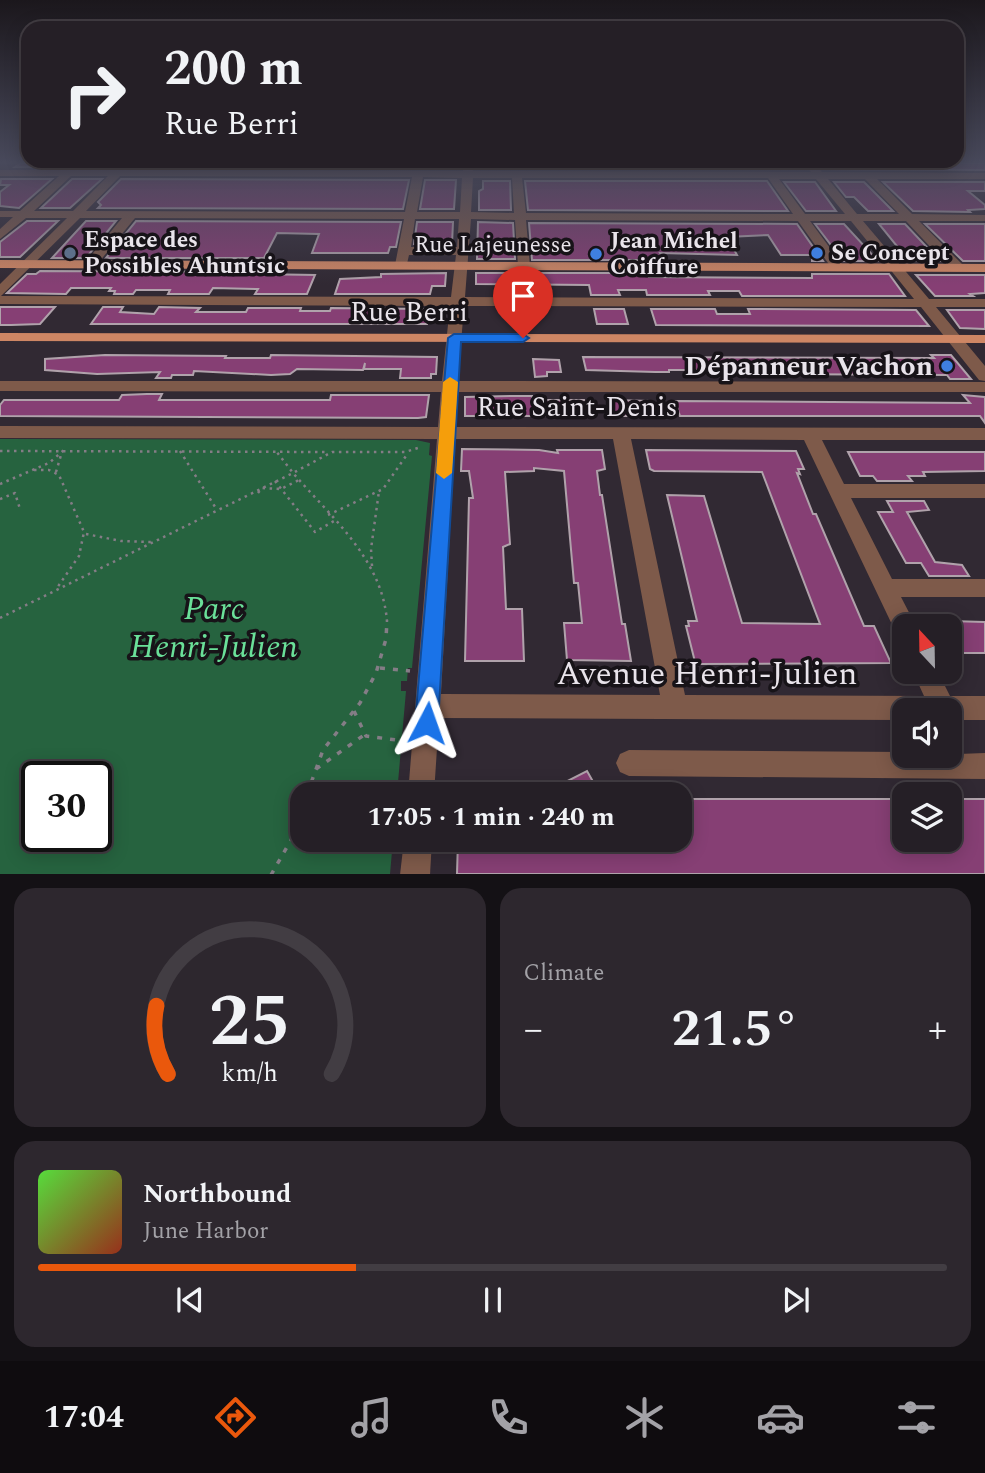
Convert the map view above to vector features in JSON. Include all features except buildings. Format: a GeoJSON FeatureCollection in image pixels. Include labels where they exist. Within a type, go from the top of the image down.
{"type":"FeatureCollection","features":[{"type":"Feature","properties":{"kind":"main road","name":"Rue Lajeunesse"},"geometry":{"type":"LineString","coordinates":[[0,264],[401,265],[462,258],[524,266],[985,268]]}},
{"type":"Feature","properties":{"kind":"main road","name":"Rue Berri"},"geometry":{"type":"LineString","coordinates":[[0,337],[985,339]]}},
{"type":"Feature","properties":{"kind":"street"},"geometry":{"type":"LineString","coordinates":[[0,235],[34,204]]}},
{"type":"Feature","properties":{"kind":"street"},"geometry":{"type":"LineString","coordinates":[[0,292],[87,204]]}},
{"type":"Feature","properties":{"kind":"street"},"geometry":{"type":"LineString","coordinates":[[401,265],[413,204]]}},
{"type":"Feature","properties":{"kind":"street"},"geometry":{"type":"LineString","coordinates":[[422,782],[450,387],[467,204]]}},
{"type":"Feature","properties":{"kind":"street"},"geometry":{"type":"LineString","coordinates":[[519,204],[524,266]]}},
{"type":"Feature","properties":{"kind":"street"},"geometry":{"type":"LineString","coordinates":[[792,204],[838,267]]}},
{"type":"Feature","properties":{"kind":"street"},"geometry":{"type":"LineString","coordinates":[[844,204],[985,376]]}},
{"type":"Feature","properties":{"kind":"street"},"geometry":{"type":"LineString","coordinates":[[895,204],[958,268]]}},
{"type":"Feature","properties":{"kind":"street"},"geometry":{"type":"LineString","coordinates":[[0,214],[985,218]]}},
{"type":"Feature","properties":{"kind":"street"},"geometry":{"type":"LineString","coordinates":[[90,264],[131,215]]}},
{"type":"Feature","properties":{"kind":"street"},"geometry":{"type":"LineString","coordinates":[[404,251],[462,258]]}},
{"type":"Feature","properties":{"kind":"street"},"geometry":{"type":"LineString","coordinates":[[0,300],[985,303]]}},
{"type":"Feature","properties":{"kind":"street"},"geometry":{"type":"LineString","coordinates":[[0,386],[985,387]]}},
{"type":"Feature","properties":{"kind":"street","name":"Rue Saint-Denis"},"geometry":{"type":"LineString","coordinates":[[0,432],[985,434]]}},
{"type":"Feature","properties":{"kind":"street"},"geometry":{"type":"LineString","coordinates":[[621,433],[675,707]]}},
{"type":"Feature","properties":{"kind":"street"},"geometry":{"type":"LineString","coordinates":[[810,434],[898,614]]}},
{"type":"Feature","properties":{"kind":"street"},"geometry":{"type":"LineString","coordinates":[[838,491],[985,491]]}},
{"type":"Feature","properties":{"kind":"street"},"geometry":{"type":"LineString","coordinates":[[886,588],[985,588]]}},
{"type":"Feature","properties":{"kind":"street","name":"Avenue Henri-Julien"},"geometry":{"type":"LineString","coordinates":[[428,706],[892,708]]}},
{"type":"Feature","properties":{"kind":"street","name":"Avenue Henri-Julien"},"geometry":{"type":"LineString","coordinates":[[962,708],[985,708]]}},
{"type":"Feature","properties":{"kind":"street"},"geometry":{"type":"LineString","coordinates":[[629,763],[985,766]]}},
{"type":"Feature","properties":{"kind":"street"},"geometry":{"type":"LineString","coordinates":[[415,874],[417,852]]}},
{"type":"Feature","properties":{"kind":"path"},"geometry":{"type":"LineString","coordinates":[[0,451],[409,452],[421,447]]}},
{"type":"Feature","properties":{"kind":"path"},"geometry":{"type":"LineString","coordinates":[[55,591],[83,551],[86,534],[56,472],[64,450]]}},
{"type":"Feature","properties":{"kind":"path"},"geometry":{"type":"LineString","coordinates":[[180,451],[217,510]]}},
{"type":"Feature","properties":{"kind":"path"},"geometry":{"type":"LineString","coordinates":[[276,451],[372,569],[381,589],[386,613],[385,649],[380,668],[354,710],[326,745],[311,782]]}},
{"type":"Feature","properties":{"kind":"path"},"geometry":{"type":"LineString","coordinates":[[0,618],[332,452]]}},
{"type":"Feature","properties":{"kind":"path"},"geometry":{"type":"LineString","coordinates":[[328,515],[379,491],[409,452]]}},
{"type":"Feature","properties":{"kind":"path"},"geometry":{"type":"LineString","coordinates":[[0,484],[61,455]]}},
{"type":"Feature","properties":{"kind":"path"},"geometry":{"type":"LineString","coordinates":[[34,470],[56,472]]}},
{"type":"Feature","properties":{"kind":"path"},"geometry":{"type":"LineString","coordinates":[[262,488],[281,489],[299,480]]}},
{"type":"Feature","properties":{"kind":"path"},"geometry":{"type":"LineString","coordinates":[[275,481],[315,532],[334,522]]}},
{"type":"Feature","properties":{"kind":"path"},"geometry":{"type":"LineString","coordinates":[[258,493],[262,488]]}},
{"type":"Feature","properties":{"kind":"path"},"geometry":{"type":"LineString","coordinates":[[372,569],[371,549],[379,491]]}},
{"type":"Feature","properties":{"kind":"path"},"geometry":{"type":"LineString","coordinates":[[0,499],[15,493],[20,509]]}},
{"type":"Feature","properties":{"kind":"path"},"geometry":{"type":"LineString","coordinates":[[86,534],[121,541],[152,542]]}},
{"type":"Feature","properties":{"kind":"path"},"geometry":{"type":"LineString","coordinates":[[380,668],[410,670]]}},
{"type":"Feature","properties":{"kind":"path"},"geometry":{"type":"LineString","coordinates":[[354,710],[365,734],[370,738],[404,741]]}},
{"type":"Feature","properties":{"kind":"path"},"geometry":{"type":"LineString","coordinates":[[316,769],[350,742],[365,734]]}},
{"type":"Feature","properties":{"kind":"path"},"geometry":{"type":"LineString","coordinates":[[271,874],[283,857],[290,840]]}},
{"type":"Feature","properties":{"kind":"green space","name":"Parc Henri-Julien"},"geometry":{"type":"Polygon","coordinates":[[[0,439],[416,440],[430,443],[429,455],[432,456],[412,668],[408,668],[407,681],[401,681],[401,691],[406,691],[398,782],[290,782],[290,852],[392,852],[390,874],[0,874],[0,439]]]}},
{"type":"Feature","properties":{"kind":"slow traffic"},"geometry":{"type":"LineString","coordinates":[[444,473],[450,382]]}},
{"type":"Feature","properties":{"kind":"place","name":"Espace des Possibles Ahuntsic"},"geometry":{"type":"Point","coordinates":[70,253]}},
{"type":"Feature","properties":{"kind":"place","name":"Se Concept"},"geometry":{"type":"Point","coordinates":[817,253]}},
{"type":"Feature","properties":{"kind":"place","name":"Jean Michel Coiffure"},"geometry":{"type":"Point","coordinates":[596,254]}},
{"type":"Feature","properties":{"kind":"place","name":"Dépanneur Vachon"},"geometry":{"type":"Point","coordinates":[947,366]}},
{"type":"Feature","properties":{"kind":"route"},"geometry":{"type":"LineString","coordinates":[[427,723],[454,338],[523,338]]}}]}
